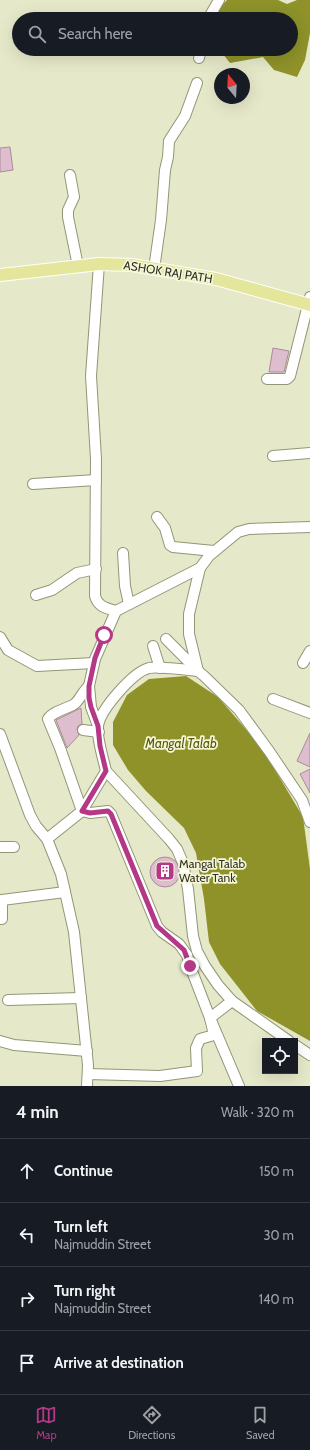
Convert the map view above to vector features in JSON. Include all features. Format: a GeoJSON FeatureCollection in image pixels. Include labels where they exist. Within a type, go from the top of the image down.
{"type":"FeatureCollection","features":[{"type":"Feature","properties":{"kind":"main road","name":"ASHOK RAJ PATH"},"geometry":{"type":"LineString","coordinates":[[0,275],[99,264],[132,265],[216,279],[309,302]]}},
{"type":"Feature","properties":{"kind":"street"},"geometry":{"type":"LineString","coordinates":[[212,12],[219,0]]}},
{"type":"Feature","properties":{"kind":"street"},"geometry":{"type":"LineString","coordinates":[[154,269],[161,220],[169,142],[185,116],[197,83]]}},
{"type":"Feature","properties":{"kind":"street"},"geometry":{"type":"LineString","coordinates":[[70,175],[74,197],[68,210],[68,216],[78,266]]}},
{"type":"Feature","properties":{"kind":"street"},"geometry":{"type":"LineString","coordinates":[[99,264],[91,376],[96,480],[96,596],[97,602],[100,606],[116,611]]}},
{"type":"Feature","properties":{"kind":"street"},"geometry":{"type":"LineString","coordinates":[[267,379],[287,378],[290,376],[309,302]]}},
{"type":"Feature","properties":{"kind":"street"},"geometry":{"type":"LineString","coordinates":[[273,456],[310,453]]}},
{"type":"Feature","properties":{"kind":"street"},"geometry":{"type":"LineString","coordinates":[[33,484],[96,480]]}},
{"type":"Feature","properties":{"kind":"street"},"geometry":{"type":"LineString","coordinates":[[157,517],[165,528],[170,545],[173,547],[214,551]]}},
{"type":"Feature","properties":{"kind":"street"},"geometry":{"type":"LineString","coordinates":[[198,671],[188,625],[189,614],[200,568],[209,556],[234,534],[248,529],[310,527]]}},
{"type":"Feature","properties":{"kind":"street"},"geometry":{"type":"LineString","coordinates":[[123,553],[125,586],[129,604]]}},
{"type":"Feature","properties":{"kind":"street"},"geometry":{"type":"LineString","coordinates":[[200,568],[116,611],[104,635],[94,663],[89,686],[91,707],[98,729],[106,771],[169,839],[183,863],[188,889],[193,936],[197,951],[218,985],[232,1001],[285,1038]]}},
{"type":"Feature","properties":{"kind":"street"},"geometry":{"type":"LineString","coordinates":[[36,595],[52,590],[77,573],[96,569]]}},
{"type":"Feature","properties":{"kind":"street"},"geometry":{"type":"LineString","coordinates":[[0,637],[8,650],[37,666],[94,663]]}},
{"type":"Feature","properties":{"kind":"street"},"geometry":{"type":"LineString","coordinates":[[166,639],[239,710],[302,800],[310,822]]}},
{"type":"Feature","properties":{"kind":"street"},"geometry":{"type":"LineString","coordinates":[[153,646],[160,668]]}},
{"type":"Feature","properties":{"kind":"street"},"geometry":{"type":"LineString","coordinates":[[303,663],[310,651]]}},
{"type":"Feature","properties":{"kind":"street"},"geometry":{"type":"LineString","coordinates":[[98,729],[104,711],[112,699],[135,676],[150,667],[198,671]]}},
{"type":"Feature","properties":{"kind":"street"},"geometry":{"type":"LineString","coordinates":[[82,811],[48,719],[52,715],[75,704],[81,694],[89,686]]}},
{"type":"Feature","properties":{"kind":"street"},"geometry":{"type":"LineString","coordinates":[[273,699],[310,713]]}},
{"type":"Feature","properties":{"kind":"street"},"geometry":{"type":"LineString","coordinates":[[83,730],[98,729]]}},
{"type":"Feature","properties":{"kind":"street"},"geometry":{"type":"LineString","coordinates":[[0,734],[30,815],[36,826],[48,839],[61,874],[74,932],[87,1051],[87,1086]]}},
{"type":"Feature","properties":{"kind":"street"},"geometry":{"type":"LineString","coordinates":[[48,839],[82,811],[106,771]]}},
{"type":"Feature","properties":{"kind":"street"},"geometry":{"type":"LineString","coordinates":[[82,811],[90,813],[108,811],[111,814],[147,899],[153,919],[162,932],[179,944],[184,950],[210,1018],[239,1086]]}},
{"type":"Feature","properties":{"kind":"street"},"geometry":{"type":"LineString","coordinates":[[0,847],[14,847]]}},
{"type":"Feature","properties":{"kind":"street"},"geometry":{"type":"LineString","coordinates":[[0,919],[2,919],[2,900],[65,892]]}},
{"type":"Feature","properties":{"kind":"street"},"geometry":{"type":"LineString","coordinates":[[8,1000],[81,998]]}},
{"type":"Feature","properties":{"kind":"street"},"geometry":{"type":"LineString","coordinates":[[210,1018],[232,1001]]}},
{"type":"Feature","properties":{"kind":"street"},"geometry":{"type":"LineString","coordinates":[[88,1074],[160,1076],[197,1071],[196,1048],[200,1039],[214,1035],[210,1018]]}},
{"type":"Feature","properties":{"kind":"street"},"geometry":{"type":"LineString","coordinates":[[0,1041],[14,1045],[87,1051]]}},
{"type":"Feature","properties":{"kind":"street"},"geometry":{"type":"LineString","coordinates":[[298,1047],[310,1055]]}},
{"type":"Feature","properties":{"kind":"water"},"geometry":{"type":"Polygon","coordinates":[[[227,0],[278,0],[287,4],[297,0],[310,0],[310,33],[305,60],[297,77],[274,70],[263,57],[230,63],[224,56],[298,56],[298,12],[215,12],[227,0]]]}},
{"type":"Feature","properties":{"kind":"water","name":"Mangal Talab"},"geometry":{"type":"Polygon","coordinates":[[[186,676],[218,697],[262,748],[303,817],[310,869],[310,1041],[257,1011],[220,964],[209,942],[204,899],[196,853],[184,828],[146,791],[128,770],[113,745],[113,722],[127,695],[149,679],[186,676]]]}},
{"type":"Feature","properties":{"kind":"building"},"geometry":{"type":"Polygon","coordinates":[[[10,147],[13,170],[0,172],[0,148],[10,147]]]}},
{"type":"Feature","properties":{"kind":"building"},"geometry":{"type":"Polygon","coordinates":[[[273,348],[289,351],[284,372],[269,372],[273,348]]]}},
{"type":"Feature","properties":{"kind":"building"},"geometry":{"type":"Polygon","coordinates":[[[81,708],[82,724],[78,726],[77,729],[79,735],[67,748],[56,720],[81,708]]]}},
{"type":"Feature","properties":{"kind":"building"},"geometry":{"type":"Polygon","coordinates":[[[310,733],[310,767],[297,761],[310,733]]]}},
{"type":"Feature","properties":{"kind":"building"},"geometry":{"type":"Polygon","coordinates":[[[310,769],[310,793],[300,774],[310,769]]]}},
{"type":"Feature","properties":{"kind":"building","name":"Mangal Talab Water Tank"},"geometry":{"type":"Polygon","coordinates":[[[165,857],[171,858],[179,866],[179,878],[171,886],[165,887],[159,886],[151,878],[150,872],[151,866],[159,858],[165,857]]]}},
{"type":"Feature","properties":{"kind":"place","name":"Mangal Talab Water Tank"},"geometry":{"type":"Point","coordinates":[165,871]}},
{"type":"Feature","properties":{"kind":"route"},"geometry":{"type":"LineString","coordinates":[[104,635],[95,658],[89,686],[89,698],[98,726],[100,746],[106,771],[82,811],[90,813],[104,810],[111,814],[147,899],[153,919],[162,932],[179,944],[184,950],[190,966]]}}]}
